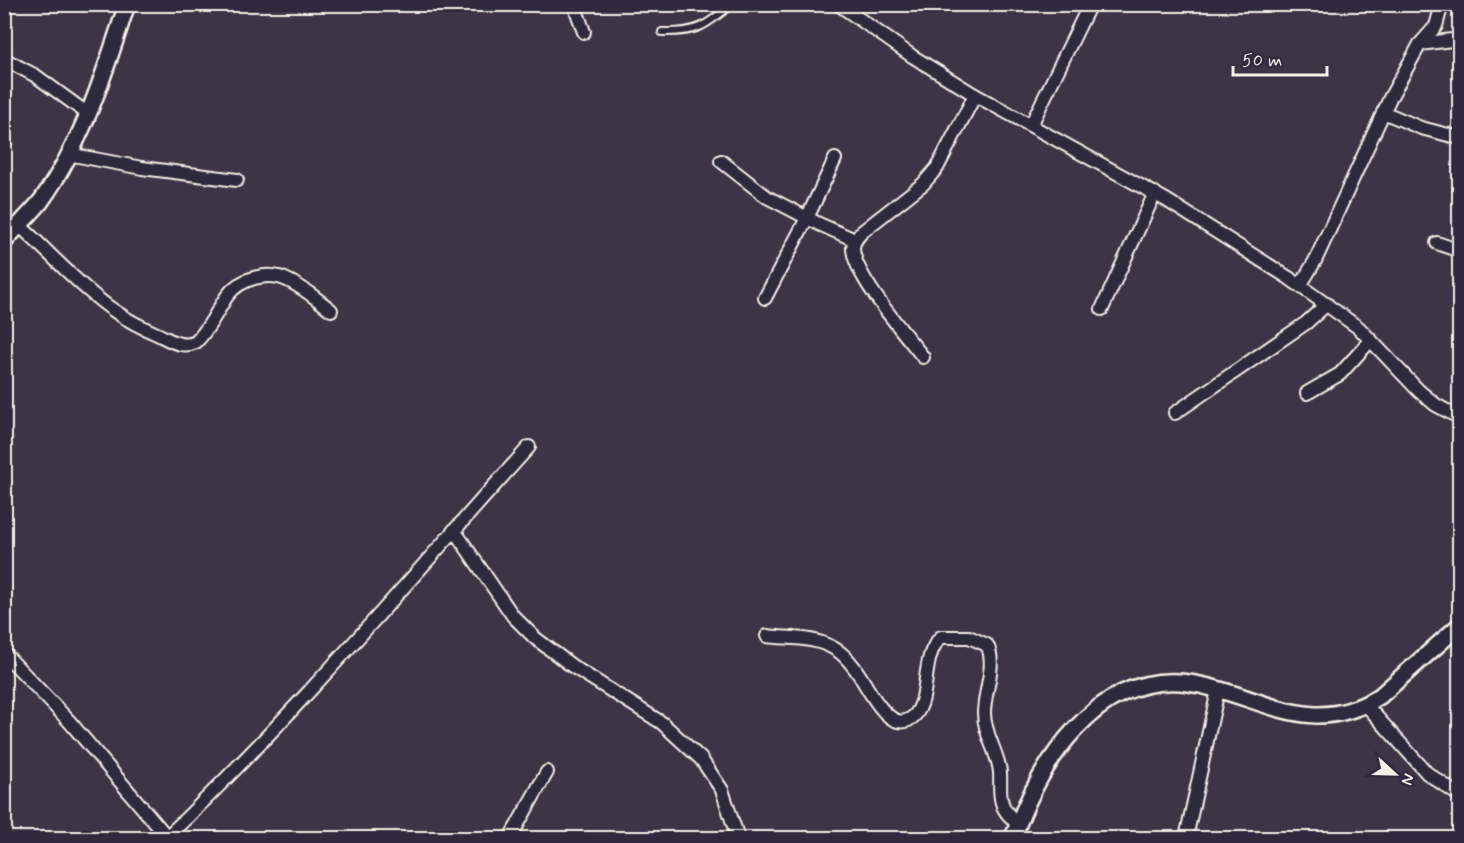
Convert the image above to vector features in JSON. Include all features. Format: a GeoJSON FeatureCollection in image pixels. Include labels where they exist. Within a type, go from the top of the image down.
{"type":"FeatureCollection","features":[{"type":"Feature","properties":{"kind":"street"},"geometry":{"type":"LineString","coordinates":[[4,242],[40,202],[68,154],[102,78],[128,4]]}},
{"type":"Feature","properties":{"kind":"street"},"geometry":{"type":"LineString","coordinates":[[574,4],[584,32]]}},
{"type":"Feature","properties":{"kind":"street"},"geometry":{"type":"LineString","coordinates":[[838,4],[902,49],[975,94],[1155,194],[1300,286],[1359,328],[1419,392],[1436,405],[1460,418]]}},
{"type":"Feature","properties":{"kind":"street"},"geometry":{"type":"LineString","coordinates":[[1031,125],[1090,4]]}},
{"type":"Feature","properties":{"kind":"street"},"geometry":{"type":"LineString","coordinates":[[1300,286],[1319,253],[1383,112],[1420,44],[1436,26],[1442,4]]}},
{"type":"Feature","properties":{"kind":"street"},"geometry":{"type":"LineString","coordinates":[[1420,44],[1460,39]]}},
{"type":"Feature","properties":{"kind":"street"},"geometry":{"type":"LineString","coordinates":[[4,59],[90,108]]}},
{"type":"Feature","properties":{"kind":"street"},"geometry":{"type":"LineString","coordinates":[[923,357],[867,282],[854,253],[855,240],[881,216],[923,184],[937,168],[975,94]]}},
{"type":"Feature","properties":{"kind":"street"},"geometry":{"type":"LineString","coordinates":[[1383,112],[1421,128],[1460,138]]}},
{"type":"Feature","properties":{"kind":"street"},"geometry":{"type":"LineString","coordinates":[[68,154],[142,168],[237,180]]}},
{"type":"Feature","properties":{"kind":"street"},"geometry":{"type":"LineString","coordinates":[[765,298],[835,159]]}},
{"type":"Feature","properties":{"kind":"street"},"geometry":{"type":"LineString","coordinates":[[721,161],[752,187],[807,218],[855,240]]}},
{"type":"Feature","properties":{"kind":"street"},"geometry":{"type":"LineString","coordinates":[[1102,309],[1155,194]]}},
{"type":"Feature","properties":{"kind":"street"},"geometry":{"type":"LineString","coordinates":[[20,225],[116,312],[139,326],[181,345],[196,342],[229,294],[244,280],[280,277],[289,280],[331,310]]}},
{"type":"Feature","properties":{"kind":"street"},"geometry":{"type":"LineString","coordinates":[[1437,243],[1460,251]]}},
{"type":"Feature","properties":{"kind":"street"},"geometry":{"type":"LineString","coordinates":[[1175,413],[1306,323],[1327,304]]}},
{"type":"Feature","properties":{"kind":"street"},"geometry":{"type":"LineString","coordinates":[[1307,393],[1340,375],[1371,340]]}},
{"type":"Feature","properties":{"kind":"street"},"geometry":{"type":"LineString","coordinates":[[4,653],[69,721],[168,838],[226,780],[529,447]]}},
{"type":"Feature","properties":{"kind":"street"},"geometry":{"type":"LineString","coordinates":[[454,530],[513,616],[535,638],[572,666],[662,723],[701,759],[722,790],[738,838]]}},
{"type":"Feature","properties":{"kind":"street"},"geometry":{"type":"LineString","coordinates":[[1015,832],[1052,756],[1071,733],[1096,709],[1121,695],[1147,683],[1165,681],[1190,683],[1235,694],[1270,707],[1311,716],[1332,715],[1366,705],[1399,681],[1459,626]]}},
{"type":"Feature","properties":{"kind":"street"},"geometry":{"type":"LineString","coordinates":[[767,636],[799,638],[835,649],[859,675],[883,711],[893,719],[900,721],[908,720],[918,711],[932,648],[941,637],[969,637],[987,645],[991,653],[991,664],[985,695],[985,727],[999,765],[999,791],[1002,805],[1015,832]]}},
{"type":"Feature","properties":{"kind":"street"},"geometry":{"type":"LineString","coordinates":[[1186,838],[1218,690]]}},
{"type":"Feature","properties":{"kind":"street"},"geometry":{"type":"LineString","coordinates":[[1366,705],[1427,773],[1460,796]]}},
{"type":"Feature","properties":{"kind":"street"},"geometry":{"type":"LineString","coordinates":[[510,838],[547,772]]}},
{"type":"Feature","properties":{"kind":"lane"},"geometry":{"type":"LineString","coordinates":[[662,32],[681,33],[701,28],[732,4]]}}]}
